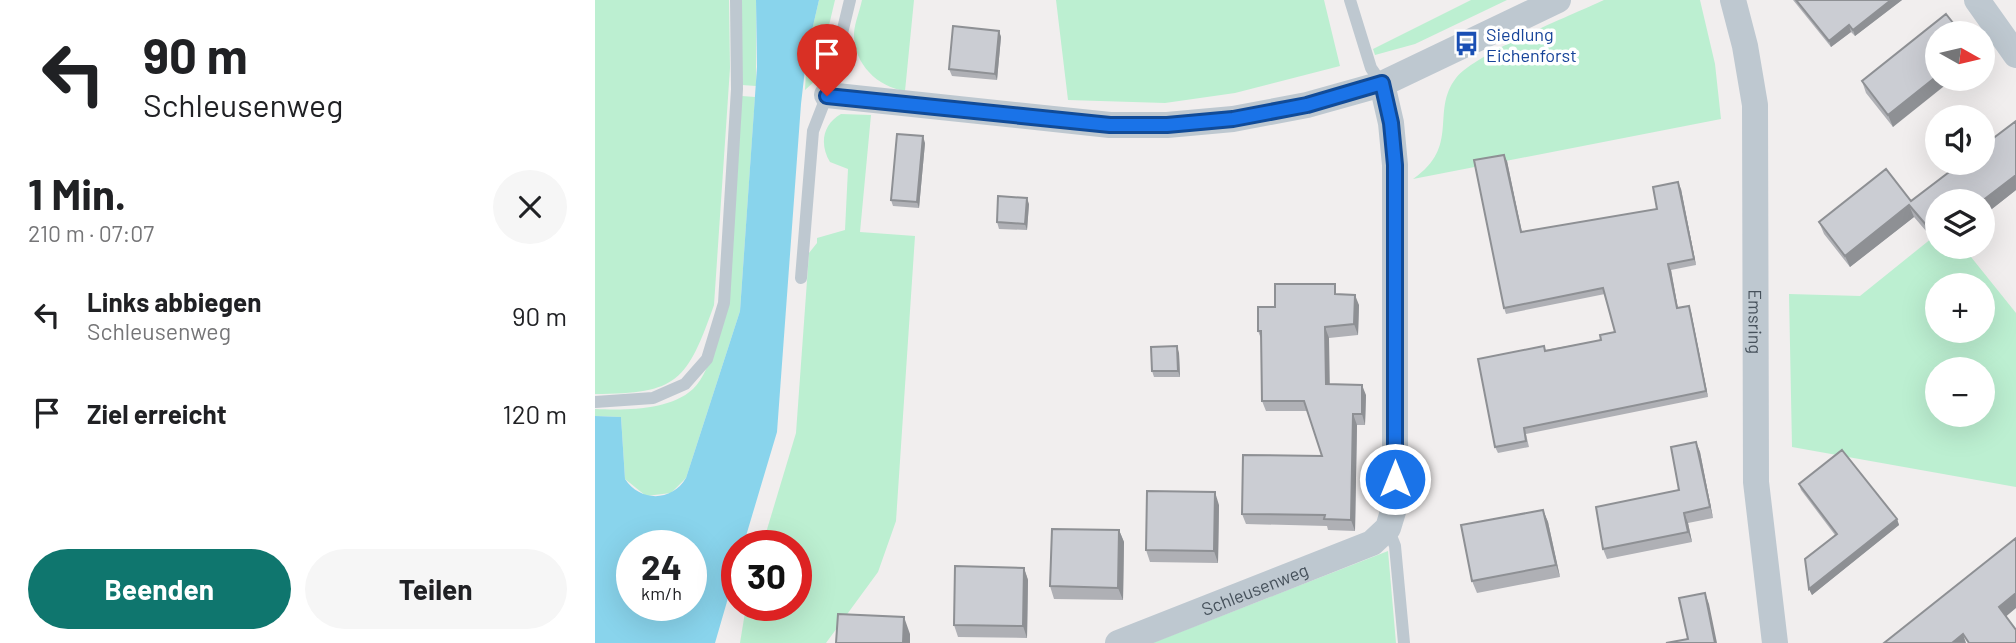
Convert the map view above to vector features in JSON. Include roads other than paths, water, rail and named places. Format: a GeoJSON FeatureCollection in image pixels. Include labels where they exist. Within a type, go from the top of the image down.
{"type":"FeatureCollection","features":[{"type":"Feature","properties":{"kind":"street"},"geometry":{"type":"LineString","coordinates":[[827,96],[1110,125],[1167,125],[1233,119],[1307,105],[1382,83],[1558,0]]}},
{"type":"Feature","properties":{"kind":"street","name":"Emsring"},"geometry":{"type":"LineString","coordinates":[[1733,0],[1745,46],[1755,105],[1756,482],[1775,643]]}},
{"type":"Feature","properties":{"kind":"street"},"geometry":{"type":"LineString","coordinates":[[1977,0],[2016,55]]}},
{"type":"Feature","properties":{"kind":"street"},"geometry":{"type":"LineString","coordinates":[[1382,83],[1391,123],[1395,165],[1395,505],[1388,528]]}},
{"type":"Feature","properties":{"kind":"street","name":"Schleusenweg"},"geometry":{"type":"LineString","coordinates":[[1118,643],[1372,543],[1388,528]]}},
{"type":"Feature","properties":{"kind":"lane"},"geometry":{"type":"LineString","coordinates":[[595,402],[653,398],[685,384],[707,359],[724,303],[737,89],[736,0]]}},
{"type":"Feature","properties":{"kind":"lane"},"geometry":{"type":"LineString","coordinates":[[801,278],[813,131],[827,96],[851,0]]}},
{"type":"Feature","properties":{"kind":"lane"},"geometry":{"type":"LineString","coordinates":[[1350,0],[1371,68],[1382,83]]}},
{"type":"Feature","properties":{"kind":"lane"},"geometry":{"type":"LineString","coordinates":[[1388,528],[1395,546],[1404,643]]}},
{"type":"Feature","properties":{"kind":"water"},"geometry":{"type":"Polygon","coordinates":[[[756,0],[819,0],[807,52],[801,104],[777,432],[748,530],[721,530],[721,621],[715,643],[595,643],[595,416],[621,417],[625,479],[631,487],[647,495],[673,492],[686,478],[740,311],[757,67],[756,0]]]}},
{"type":"Feature","properties":{"kind":"place","name":"Siedlung Eichenforst"},"geometry":{"type":"Point","coordinates":[1466,44]}}]}
